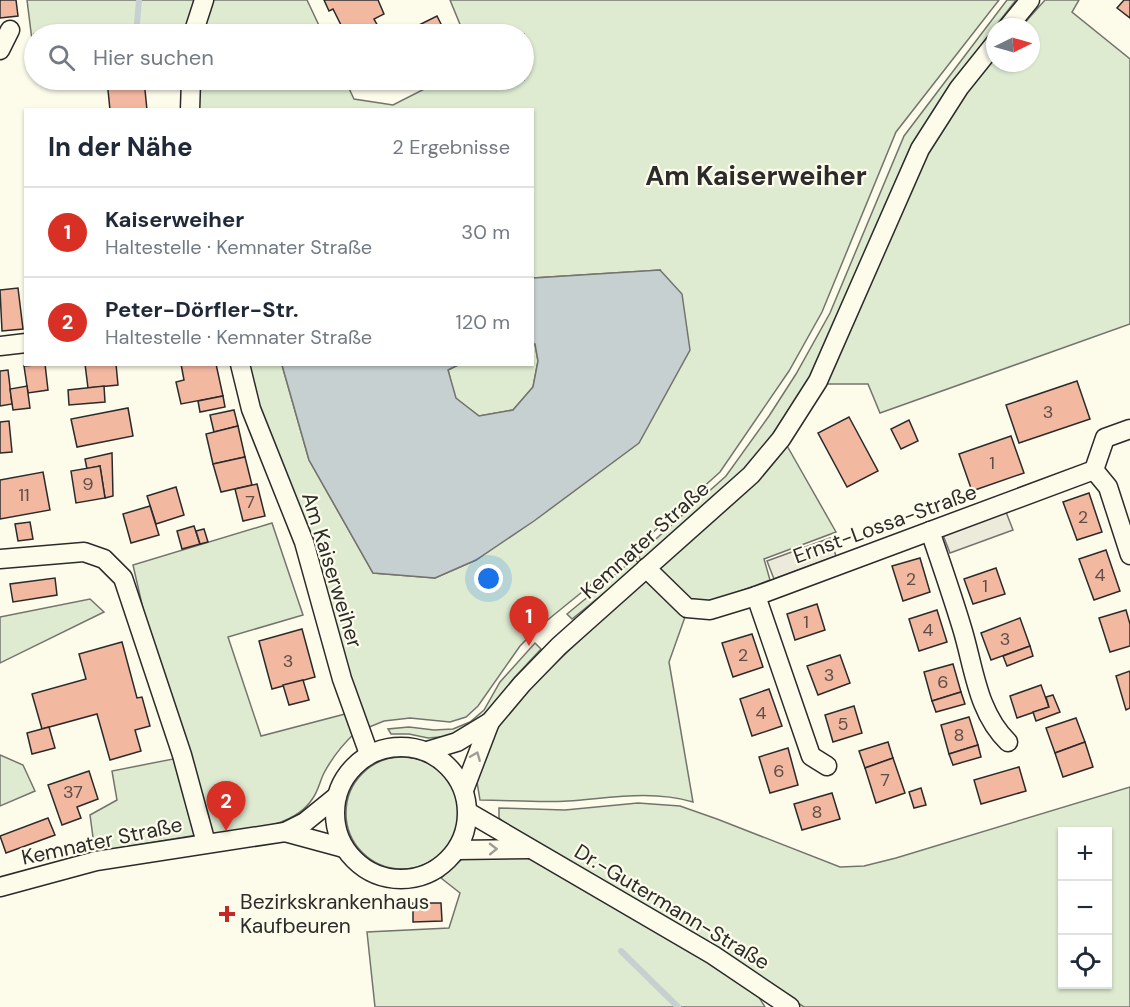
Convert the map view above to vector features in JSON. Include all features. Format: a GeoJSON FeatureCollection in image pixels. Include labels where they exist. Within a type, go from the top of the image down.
{"type":"FeatureCollection","features":[{"type":"Feature","properties":{"kind":"street"},"geometry":{"type":"LineString","coordinates":[[196,24],[204,0]]}},
{"type":"Feature","properties":{"kind":"street"},"geometry":{"type":"LineString","coordinates":[[1015,18],[1030,0]]}},
{"type":"Feature","properties":{"kind":"street"},"geometry":{"type":"LineString","coordinates":[[0,50],[10,30]]}},
{"type":"Feature","properties":{"kind":"street","name":"Kemnater Straße"},"geometry":{"type":"LineString","coordinates":[[427,751],[457,742],[490,722],[522,684],[559,646],[751,475],[781,438],[818,381],[920,150],[959,88],[986,54]]}},
{"type":"Feature","properties":{"kind":"street"},"geometry":{"type":"LineString","coordinates":[[190,108],[191,90]]}},
{"type":"Feature","properties":{"kind":"street"},"geometry":{"type":"LineString","coordinates":[[0,346],[24,343]]}},
{"type":"Feature","properties":{"kind":"street","name":"Am Kaiserweiher"},"geometry":{"type":"LineString","coordinates":[[240,366],[251,409],[304,542],[342,679],[369,754]]}},
{"type":"Feature","properties":{"kind":"street"},"geometry":{"type":"LineString","coordinates":[[1130,429],[1105,438],[1094,470],[1108,487],[1130,555]]}},
{"type":"Feature","properties":{"kind":"street","name":"Ernst-Lossa-Straße"},"geometry":{"type":"LineString","coordinates":[[646,568],[687,608],[710,610],[756,596],[1094,470]]}},
{"type":"Feature","properties":{"kind":"street"},"geometry":{"type":"LineString","coordinates":[[930,531],[962,628],[979,695],[997,731],[1008,742]]}},
{"type":"Feature","properties":{"kind":"street"},"geometry":{"type":"LineString","coordinates":[[0,558],[84,552],[104,559],[123,578],[182,755],[206,843]]}},
{"type":"Feature","properties":{"kind":"street"},"geometry":{"type":"LineString","coordinates":[[756,596],[811,756],[827,766]]}},
{"type":"Feature","properties":{"kind":"street","name":"Kemnater Straße"},"geometry":{"type":"LineString","coordinates":[[464,789],[490,722]]}},
{"type":"Feature","properties":{"kind":"street"},"geometry":{"type":"LineString","coordinates":[[408,746],[427,751],[448,766],[464,789],[468,812],[466,832],[457,850],[442,866],[424,877],[403,880],[381,877],[367,871],[354,861],[344,848],[335,825],[337,796],[344,779],[355,765],[369,754],[388,747],[408,746]]}},
{"type":"Feature","properties":{"kind":"street","name":"Kemnater Straße"},"geometry":{"type":"LineString","coordinates":[[0,887],[96,861],[285,832],[305,822],[337,796]]}},
{"type":"Feature","properties":{"kind":"street","name":"Dr.-Gutermann-Straße"},"geometry":{"type":"LineString","coordinates":[[468,812],[529,849],[606,890],[713,955],[790,1007]]}},
{"type":"Feature","properties":{"kind":"street","name":"Kemnater Straße"},"geometry":{"type":"LineString","coordinates":[[285,832],[344,848]]}},
{"type":"Feature","properties":{"kind":"street","name":"Dr.-Gutermann-Straße"},"geometry":{"type":"LineString","coordinates":[[457,850],[529,849]]}},
{"type":"Feature","properties":{"kind":"green space"},"geometry":{"type":"Polygon","coordinates":[[[27,0],[307,0],[318,24],[30,24],[27,0]]]}},
{"type":"Feature","properties":{"kind":"green space"},"geometry":{"type":"Polygon","coordinates":[[[450,0],[999,0],[896,132],[822,312],[789,371],[720,472],[630,553],[539,627],[520,646],[478,706],[466,717],[450,722],[410,718],[384,721],[362,730],[244,366],[282,366],[309,460],[373,573],[435,578],[476,560],[503,540],[660,270],[534,278],[534,108],[197,108],[198,90],[350,90],[354,99],[393,105],[422,90],[534,90],[534,24],[460,24],[450,0]]]}},
{"type":"Feature","properties":{"kind":"green space"},"geometry":{"type":"Polygon","coordinates":[[[1007,0],[1016,0],[1002,18],[993,18],[1007,0]]]}},
{"type":"Feature","properties":{"kind":"green space"},"geometry":{"type":"Polygon","coordinates":[[[1045,0],[1079,0],[1072,12],[1130,59],[1130,324],[880,413],[868,384],[822,384],[925,151],[964,90],[986,66],[986,72],[1040,72],[1040,18],[1029,18],[1045,0]]]}},
{"type":"Feature","properties":{"kind":"green space"},"geometry":{"type":"Polygon","coordinates":[[[986,28],[986,40],[956,84],[813,379],[777,435],[747,471],[642,562],[638,555],[726,476],[796,374],[830,313],[904,136],[986,28]]]}},
{"type":"Feature","properties":{"kind":"green space"},"geometry":{"type":"Polygon","coordinates":[[[535,344],[538,361],[533,387],[513,410],[479,416],[455,398],[448,370],[456,366],[534,366],[535,344]]]}},
{"type":"Feature","properties":{"kind":"green space"},"geometry":{"type":"Polygon","coordinates":[[[786,444],[836,532],[764,559],[770,580],[708,603],[688,601],[655,567],[786,444]]]}},
{"type":"Feature","properties":{"kind":"green space"},"geometry":{"type":"Polygon","coordinates":[[[272,523],[303,615],[228,637],[261,736],[349,713],[356,732],[331,762],[313,798],[304,809],[281,822],[267,826],[211,834],[149,635],[133,565],[272,523]]]}},
{"type":"Feature","properties":{"kind":"green space"},"geometry":{"type":"Polygon","coordinates":[[[634,559],[640,564],[572,619],[567,614],[634,559]]]}},
{"type":"Feature","properties":{"kind":"green space"},"geometry":{"type":"Polygon","coordinates":[[[647,577],[685,617],[669,662],[693,802],[662,796],[557,802],[480,800],[477,782],[497,725],[528,689],[647,577]]]}},
{"type":"Feature","properties":{"kind":"green space"},"geometry":{"type":"Polygon","coordinates":[[[90,599],[104,612],[0,663],[0,617],[90,599]]]}},
{"type":"Feature","properties":{"kind":"green space"},"geometry":{"type":"Polygon","coordinates":[[[535,643],[541,649],[515,677],[484,717],[452,736],[428,738],[409,734],[391,734],[388,729],[409,727],[434,730],[453,729],[470,722],[484,710],[500,682],[535,643]]]}},
{"type":"Feature","properties":{"kind":"green space"},"geometry":{"type":"Polygon","coordinates":[[[0,755],[23,765],[35,791],[0,806],[0,755]]]}},
{"type":"Feature","properties":{"kind":"green space"},"geometry":{"type":"Polygon","coordinates":[[[402,757],[423,761],[442,773],[454,792],[458,813],[454,834],[442,853],[423,865],[402,869],[381,865],[362,853],[350,834],[346,813],[350,792],[362,773],[381,761],[402,757]]]}},
{"type":"Feature","properties":{"kind":"green space"},"geometry":{"type":"Polygon","coordinates":[[[178,758],[197,835],[95,852],[90,815],[117,800],[112,771],[178,758]]]}},
{"type":"Feature","properties":{"kind":"green space"},"geometry":{"type":"Polygon","coordinates":[[[1130,787],[1130,1007],[804,1007],[511,828],[499,818],[499,808],[565,810],[638,803],[680,806],[840,867],[864,866],[1130,787]]]}},
{"type":"Feature","properties":{"kind":"green space"},"geometry":{"type":"Polygon","coordinates":[[[526,856],[708,961],[757,994],[765,1007],[375,1007],[367,932],[449,928],[460,893],[441,878],[462,859],[526,856]]]}},
{"type":"Feature","properties":{"kind":"shaded area"},"geometry":{"type":"Polygon","coordinates":[[[660,270],[682,294],[690,350],[639,443],[534,521],[476,560],[435,578],[373,573],[309,460],[282,366],[456,366],[448,370],[456,398],[479,416],[513,410],[533,387],[538,361],[534,344],[534,278],[660,270]]]}},
{"type":"Feature","properties":{"kind":"shaded area"},"geometry":{"type":"Polygon","coordinates":[[[1006,512],[1013,530],[950,553],[943,535],[1006,512]]]}},
{"type":"Feature","properties":{"kind":"shaded area"},"geometry":{"type":"Polygon","coordinates":[[[830,538],[836,556],[774,579],[767,561],[830,538]]]}},
{"type":"Feature","properties":{"kind":"building"},"geometry":{"type":"Polygon","coordinates":[[[0,0],[16,0],[18,16],[0,18],[0,0]]]}},
{"type":"Feature","properties":{"kind":"building"},"geometry":{"type":"Polygon","coordinates":[[[324,0],[378,0],[384,14],[374,19],[377,24],[340,24],[333,9],[329,11],[324,0]]]}},
{"type":"Feature","properties":{"kind":"building"},"geometry":{"type":"Polygon","coordinates":[[[1124,0],[1130,0],[1130,18],[1117,8],[1124,0]]]}},
{"type":"Feature","properties":{"kind":"building"},"geometry":{"type":"Polygon","coordinates":[[[437,16],[441,24],[421,24],[437,16]]]}},
{"type":"Feature","properties":{"kind":"building"},"geometry":{"type":"Polygon","coordinates":[[[108,90],[145,90],[147,108],[110,108],[108,90]]]}},
{"type":"Feature","properties":{"kind":"building"},"geometry":{"type":"Polygon","coordinates":[[[18,288],[23,329],[2,331],[0,290],[18,288]]]}},
{"type":"Feature","properties":{"kind":"building"},"geometry":{"type":"Polygon","coordinates":[[[24,366],[45,366],[48,390],[28,393],[24,366]]]}},
{"type":"Feature","properties":{"kind":"building"},"geometry":{"type":"Polygon","coordinates":[[[85,366],[116,366],[118,385],[88,388],[85,366]]]}},
{"type":"Feature","properties":{"kind":"building"},"geometry":{"type":"Polygon","coordinates":[[[181,366],[216,366],[223,396],[181,404],[176,382],[184,380],[181,366]]]}},
{"type":"Feature","properties":{"kind":"building"},"geometry":{"type":"Polygon","coordinates":[[[8,370],[12,404],[0,406],[0,371],[8,370]]]}},
{"type":"Feature","properties":{"kind":"building"},"geometry":{"type":"Polygon","coordinates":[[[1077,381],[1090,419],[1019,443],[1006,405],[1077,381]]]}},
{"type":"Feature","properties":{"kind":"building"},"geometry":{"type":"Polygon","coordinates":[[[27,386],[30,408],[13,410],[10,389],[27,386]]]}},
{"type":"Feature","properties":{"kind":"building"},"geometry":{"type":"Polygon","coordinates":[[[104,386],[105,402],[69,405],[68,390],[104,386]]]}},
{"type":"Feature","properties":{"kind":"building"},"geometry":{"type":"Polygon","coordinates":[[[223,396],[225,407],[200,412],[198,401],[223,396]]]}},
{"type":"Feature","properties":{"kind":"building"},"geometry":{"type":"Polygon","coordinates":[[[128,408],[133,436],[77,447],[71,419],[128,408]]]}},
{"type":"Feature","properties":{"kind":"building"},"geometry":{"type":"Polygon","coordinates":[[[234,410],[238,426],[214,432],[210,415],[234,410]]]}},
{"type":"Feature","properties":{"kind":"building"},"geometry":{"type":"Polygon","coordinates":[[[849,417],[878,471],[847,487],[818,433],[849,417]]]}},
{"type":"Feature","properties":{"kind":"building"},"geometry":{"type":"Polygon","coordinates":[[[909,420],[918,441],[901,449],[891,429],[909,420]]]}},
{"type":"Feature","properties":{"kind":"building"},"geometry":{"type":"Polygon","coordinates":[[[9,421],[12,452],[0,453],[0,422],[9,421]]]}},
{"type":"Feature","properties":{"kind":"building"},"geometry":{"type":"Polygon","coordinates":[[[238,426],[245,457],[213,464],[206,434],[238,426]]]}},
{"type":"Feature","properties":{"kind":"building"},"geometry":{"type":"Polygon","coordinates":[[[1011,436],[1024,473],[972,491],[959,454],[1011,436]]]}},
{"type":"Feature","properties":{"kind":"building"},"geometry":{"type":"Polygon","coordinates":[[[112,453],[113,496],[105,498],[100,466],[87,469],[85,459],[112,453]]]}},
{"type":"Feature","properties":{"kind":"building"},"geometry":{"type":"Polygon","coordinates":[[[245,457],[252,485],[221,492],[213,464],[245,457]]]}},
{"type":"Feature","properties":{"kind":"building"},"geometry":{"type":"Polygon","coordinates":[[[100,466],[105,498],[76,503],[71,471],[100,466]]]}},
{"type":"Feature","properties":{"kind":"building"},"geometry":{"type":"Polygon","coordinates":[[[43,472],[50,510],[0,519],[0,480],[43,472]]]}},
{"type":"Feature","properties":{"kind":"building"},"geometry":{"type":"Polygon","coordinates":[[[257,484],[265,516],[243,521],[235,489],[257,484]]]}},
{"type":"Feature","properties":{"kind":"building"},"geometry":{"type":"Polygon","coordinates":[[[176,487],[184,515],[156,524],[147,496],[176,487]]]}},
{"type":"Feature","properties":{"kind":"building"},"geometry":{"type":"Polygon","coordinates":[[[1089,493],[1102,532],[1077,540],[1063,502],[1089,493]]]}},
{"type":"Feature","properties":{"kind":"building"},"geometry":{"type":"Polygon","coordinates":[[[150,506],[159,535],[131,543],[123,514],[150,506]]]}},
{"type":"Feature","properties":{"kind":"building"},"geometry":{"type":"Polygon","coordinates":[[[30,522],[33,539],[18,541],[15,524],[30,522]]]}},
{"type":"Feature","properties":{"kind":"building"},"geometry":{"type":"Polygon","coordinates":[[[194,526],[200,544],[182,549],[177,531],[194,526]]]}},
{"type":"Feature","properties":{"kind":"building"},"geometry":{"type":"Polygon","coordinates":[[[204,529],[208,542],[200,544],[196,531],[204,529]]]}},
{"type":"Feature","properties":{"kind":"building"},"geometry":{"type":"Polygon","coordinates":[[[1106,550],[1120,591],[1094,600],[1079,559],[1106,550]]]}},
{"type":"Feature","properties":{"kind":"building"},"geometry":{"type":"Polygon","coordinates":[[[920,558],[930,592],[903,601],[892,566],[920,558]]]}},
{"type":"Feature","properties":{"kind":"building"},"geometry":{"type":"Polygon","coordinates":[[[996,568],[1005,594],[973,604],[964,579],[996,568]]]}},
{"type":"Feature","properties":{"kind":"building"},"geometry":{"type":"Polygon","coordinates":[[[55,578],[57,595],[13,602],[10,584],[55,578]]]}},
{"type":"Feature","properties":{"kind":"building"},"geometry":{"type":"Polygon","coordinates":[[[817,604],[825,630],[795,640],[787,614],[817,604]]]}},
{"type":"Feature","properties":{"kind":"building"},"geometry":{"type":"Polygon","coordinates":[[[937,610],[947,642],[919,651],[909,619],[937,610]]]}},
{"type":"Feature","properties":{"kind":"building"},"geometry":{"type":"Polygon","coordinates":[[[1126,610],[1130,624],[1130,646],[1110,652],[1099,618],[1126,610]]]}},
{"type":"Feature","properties":{"kind":"building"},"geometry":{"type":"Polygon","coordinates":[[[1020,618],[1030,646],[991,660],[981,633],[1020,618]]]}},
{"type":"Feature","properties":{"kind":"building"},"geometry":{"type":"Polygon","coordinates":[[[302,629],[315,677],[272,689],[259,641],[302,629]]]}},
{"type":"Feature","properties":{"kind":"building"},"geometry":{"type":"Polygon","coordinates":[[[752,634],[763,667],[733,677],[722,643],[752,634]]]}},
{"type":"Feature","properties":{"kind":"building"},"geometry":{"type":"Polygon","coordinates":[[[122,642],[137,698],[142,697],[150,726],[135,730],[141,751],[110,760],[97,714],[42,729],[32,694],[86,679],[79,654],[122,642]]]}},
{"type":"Feature","properties":{"kind":"building"},"geometry":{"type":"Polygon","coordinates":[[[1030,646],[1033,656],[1007,666],[1003,656],[1030,646]]]}},
{"type":"Feature","properties":{"kind":"building"},"geometry":{"type":"Polygon","coordinates":[[[840,655],[850,683],[818,695],[807,666],[840,655]]]}},
{"type":"Feature","properties":{"kind":"building"},"geometry":{"type":"Polygon","coordinates":[[[953,664],[961,692],[932,701],[924,672],[953,664]]]}},
{"type":"Feature","properties":{"kind":"building"},"geometry":{"type":"Polygon","coordinates":[[[1130,671],[1130,708],[1126,710],[1116,676],[1130,671]]]}},
{"type":"Feature","properties":{"kind":"building"},"geometry":{"type":"Polygon","coordinates":[[[303,680],[309,700],[289,705],[283,685],[303,680]]]}},
{"type":"Feature","properties":{"kind":"building"},"geometry":{"type":"Polygon","coordinates":[[[1041,685],[1049,707],[1017,718],[1010,696],[1041,685]]]}},
{"type":"Feature","properties":{"kind":"building"},"geometry":{"type":"Polygon","coordinates":[[[769,689],[782,726],[752,736],[740,699],[769,689]]]}},
{"type":"Feature","properties":{"kind":"building"},"geometry":{"type":"Polygon","coordinates":[[[961,692],[965,704],[936,712],[932,701],[961,692]]]}},
{"type":"Feature","properties":{"kind":"building"},"geometry":{"type":"Polygon","coordinates":[[[1053,695],[1060,712],[1036,721],[1033,712],[1049,707],[1046,697],[1053,695]]]}},
{"type":"Feature","properties":{"kind":"building"},"geometry":{"type":"Polygon","coordinates":[[[854,706],[862,733],[833,742],[825,715],[854,706]]]}},
{"type":"Feature","properties":{"kind":"building"},"geometry":{"type":"Polygon","coordinates":[[[969,717],[978,745],[949,754],[941,725],[969,717]]]}},
{"type":"Feature","properties":{"kind":"building"},"geometry":{"type":"Polygon","coordinates":[[[1076,718],[1085,742],[1055,753],[1046,728],[1076,718]]]}},
{"type":"Feature","properties":{"kind":"building"},"geometry":{"type":"Polygon","coordinates":[[[49,727],[55,748],[32,754],[27,733],[49,727]]]}},
{"type":"Feature","properties":{"kind":"building"},"geometry":{"type":"Polygon","coordinates":[[[888,742],[893,758],[865,768],[859,751],[888,742]]]}},
{"type":"Feature","properties":{"kind":"building"},"geometry":{"type":"Polygon","coordinates":[[[1085,742],[1093,767],[1063,777],[1055,753],[1085,742]]]}},
{"type":"Feature","properties":{"kind":"building"},"geometry":{"type":"Polygon","coordinates":[[[978,745],[981,757],[953,765],[949,754],[978,745]]]}},
{"type":"Feature","properties":{"kind":"building"},"geometry":{"type":"Polygon","coordinates":[[[788,748],[798,785],[770,793],[759,757],[788,748]]]}},
{"type":"Feature","properties":{"kind":"building"},"geometry":{"type":"Polygon","coordinates":[[[893,758],[905,793],[876,803],[865,768],[893,758]]]}},
{"type":"Feature","properties":{"kind":"building"},"geometry":{"type":"Polygon","coordinates":[[[1019,767],[1026,791],[981,804],[974,780],[1019,767]]]}},
{"type":"Feature","properties":{"kind":"building"},"geometry":{"type":"Polygon","coordinates":[[[89,771],[98,799],[77,807],[81,818],[62,825],[48,785],[89,771]]]}},
{"type":"Feature","properties":{"kind":"building"},"geometry":{"type":"Polygon","coordinates":[[[921,788],[926,805],[914,808],[909,792],[921,788]]]}},
{"type":"Feature","properties":{"kind":"building"},"geometry":{"type":"Polygon","coordinates":[[[832,793],[840,819],[802,830],[794,804],[832,793]]]}},
{"type":"Feature","properties":{"kind":"building"},"geometry":{"type":"Polygon","coordinates":[[[48,818],[55,835],[6,853],[0,836],[48,818]]]}},
{"type":"Feature","properties":{"kind":"building"},"geometry":{"type":"Polygon","coordinates":[[[413,903],[441,903],[442,921],[413,922],[413,903]]]}},
{"type":"Feature","properties":{"kind":"waterway"},"geometry":{"type":"LineString","coordinates":[[137,23],[139,0]]}},
{"type":"Feature","properties":{"kind":"waterway"},"geometry":{"type":"LineString","coordinates":[[621,951],[678,1007]]}},
{"type":"Feature","properties":{"kind":"place","name":"Kaiserweiher"},"geometry":{"type":"Point","coordinates":[529,646]}},
{"type":"Feature","properties":{"kind":"place","name":"Peter-Dörfler-Str."},"geometry":{"type":"Point","coordinates":[226,831]}},
{"type":"Feature","properties":{"kind":"place","name":"Bezirkskrankenhaus Kaufbeuren"},"geometry":{"type":"Point","coordinates":[227,914]}},
{"type":"Feature","properties":{"kind":"district","name":"Am Kaiserweiher"},"geometry":{"type":"Point","coordinates":[756,176]}}]}
